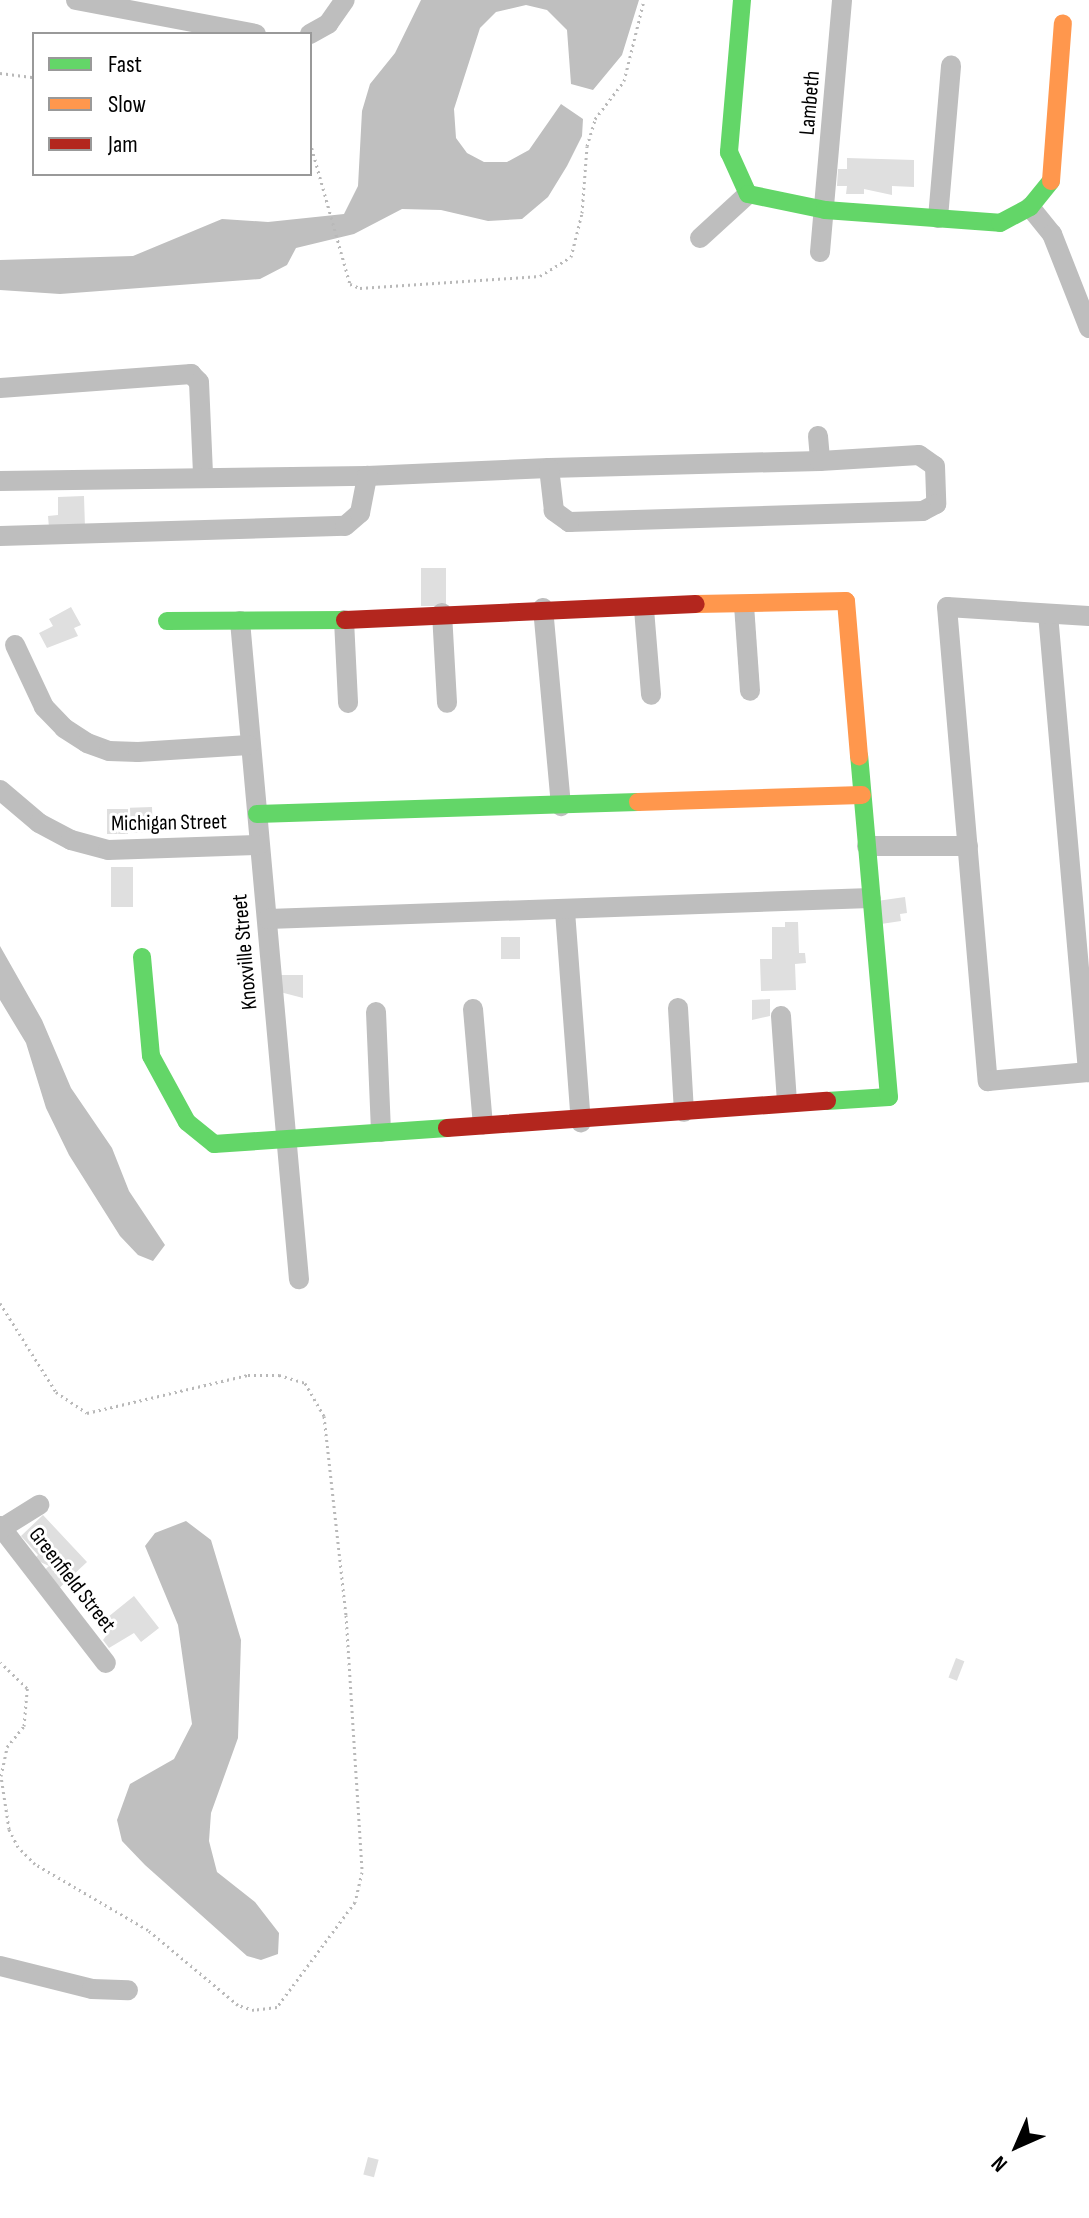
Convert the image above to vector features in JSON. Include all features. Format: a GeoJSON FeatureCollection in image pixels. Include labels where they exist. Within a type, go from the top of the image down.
{"type":"FeatureCollection","features":[{"type":"Feature","properties":{"kind":"street"},"geometry":{"type":"LineString","coordinates":[[76,0],[247,32]]}},
{"type":"Feature","properties":{"kind":"street"},"geometry":{"type":"LineString","coordinates":[[196,21],[201,0]]}},
{"type":"Feature","properties":{"kind":"street"},"geometry":{"type":"LineString","coordinates":[[312,33],[328,24],[345,0]]}},
{"type":"Feature","properties":{"kind":"street"},"geometry":{"type":"LineString","coordinates":[[742,0],[729,152],[748,194]]}},
{"type":"Feature","properties":{"kind":"street","name":"Lambeth"},"geometry":{"type":"LineString","coordinates":[[820,252],[842,0]]}},
{"type":"Feature","properties":{"kind":"street"},"geometry":{"type":"LineString","coordinates":[[748,194],[825,210],[1000,223],[1030,207],[1052,180],[1063,23]]}},
{"type":"Feature","properties":{"kind":"street"},"geometry":{"type":"LineString","coordinates":[[938,218],[951,66]]}},
{"type":"Feature","properties":{"kind":"street"},"geometry":{"type":"LineString","coordinates":[[700,238],[748,194]]}},
{"type":"Feature","properties":{"kind":"street"},"geometry":{"type":"LineString","coordinates":[[1030,207],[1052,234],[1089,328]]}},
{"type":"Feature","properties":{"kind":"street"},"geometry":{"type":"LineString","coordinates":[[0,388],[191,374],[199,382],[203,474]]}},
{"type":"Feature","properties":{"kind":"street"},"geometry":{"type":"LineString","coordinates":[[818,436],[820,461]]}},
{"type":"Feature","properties":{"kind":"street"},"geometry":{"type":"LineString","coordinates":[[0,481],[203,474],[367,476],[549,468],[820,461],[919,455],[935,466],[936,504],[923,511],[569,522],[554,511],[549,468]]}},
{"type":"Feature","properties":{"kind":"street"},"geometry":{"type":"LineString","coordinates":[[0,536],[345,526],[360,513],[367,476]]}},
{"type":"Feature","properties":{"kind":"street"},"geometry":{"type":"LineString","coordinates":[[142,957],[151,1056],[197,1135],[214,1144],[284,1143],[381,1132],[581,1122],[787,1102],[889,1097],[846,601],[644,609],[543,608],[344,620],[167,621]]}},
{"type":"Feature","properties":{"kind":"street"},"geometry":{"type":"LineString","coordinates":[[744,605],[750,691]]}},
{"type":"Feature","properties":{"kind":"street"},"geometry":{"type":"LineString","coordinates":[[1048,614],[1088,1072],[988,1081],[947,607],[1089,616]]}},
{"type":"Feature","properties":{"kind":"street"},"geometry":{"type":"LineString","coordinates":[[543,608],[561,806]]}},
{"type":"Feature","properties":{"kind":"street"},"geometry":{"type":"LineString","coordinates":[[644,609],[651,695]]}},
{"type":"Feature","properties":{"kind":"street"},"geometry":{"type":"LineString","coordinates":[[442,613],[447,703]]}},
{"type":"Feature","properties":{"kind":"street"},"geometry":{"type":"LineString","coordinates":[[344,620],[348,703]]}},
{"type":"Feature","properties":{"kind":"street","name":"Knoxville Street"},"geometry":{"type":"LineString","coordinates":[[240,621],[249,745],[268,919],[284,1143],[299,1279]]}},
{"type":"Feature","properties":{"kind":"street"},"geometry":{"type":"LineString","coordinates":[[15,645],[44,707],[87,743],[109,751],[138,752],[249,745]]}},
{"type":"Feature","properties":{"kind":"street","name":"Michigan Street"},"geometry":{"type":"LineString","coordinates":[[0,790],[39,823],[71,840],[108,850],[259,845]]}},
{"type":"Feature","properties":{"kind":"street"},"geometry":{"type":"LineString","coordinates":[[257,814],[862,795]]}},
{"type":"Feature","properties":{"kind":"street"},"geometry":{"type":"LineString","coordinates":[[867,846],[968,846]]}},
{"type":"Feature","properties":{"kind":"street"},"geometry":{"type":"LineString","coordinates":[[268,919],[871,898]]}},
{"type":"Feature","properties":{"kind":"street"},"geometry":{"type":"LineString","coordinates":[[565,911],[581,1122]]}},
{"type":"Feature","properties":{"kind":"street"},"geometry":{"type":"LineString","coordinates":[[678,1008],[684,1112]]}},
{"type":"Feature","properties":{"kind":"street"},"geometry":{"type":"LineString","coordinates":[[473,1009],[483,1125]]}},
{"type":"Feature","properties":{"kind":"street"},"geometry":{"type":"LineString","coordinates":[[376,1012],[381,1132]]}},
{"type":"Feature","properties":{"kind":"street"},"geometry":{"type":"LineString","coordinates":[[781,1016],[787,1102]]}},
{"type":"Feature","properties":{"kind":"street"},"geometry":{"type":"LineString","coordinates":[[1,1527],[39,1505]]}},
{"type":"Feature","properties":{"kind":"street","name":"Greenfield Street"},"geometry":{"type":"LineString","coordinates":[[1,1527],[106,1663]]}},
{"type":"Feature","properties":{"kind":"street"},"geometry":{"type":"LineString","coordinates":[[0,1966],[92,1989],[128,1990]]}},
{"type":"Feature","properties":{"kind":"path"},"geometry":{"type":"LineString","coordinates":[[312,151],[344,277],[360,288],[540,276],[571,257],[582,213],[587,146],[595,119],[624,81],[644,0]]}},
{"type":"Feature","properties":{"kind":"path"},"geometry":{"type":"LineString","coordinates":[[0,73],[32,77]]}},
{"type":"Feature","properties":{"kind":"path"},"geometry":{"type":"LineString","coordinates":[[0,1303],[56,1392],[70,1407],[87,1413],[248,1375],[279,1375],[305,1383],[324,1416],[346,1615],[362,1872],[355,1902],[277,2007],[254,2010],[238,2005],[148,1930],[35,1864],[18,1847],[9,1829],[1,1776],[7,1747],[24,1726],[27,1688],[0,1662]]}},
{"type":"Feature","properties":{"kind":"shaded area"},"geometry":{"type":"Polygon","coordinates":[[[421,0],[639,0],[622,55],[593,90],[571,84],[567,30],[547,10],[526,5],[496,12],[480,28],[454,109],[456,138],[467,153],[484,162],[507,162],[529,150],[561,104],[583,119],[582,136],[567,166],[548,197],[522,219],[488,221],[441,210],[402,209],[354,234],[296,248],[287,265],[260,279],[60,294],[0,290],[0,260],[133,256],[222,219],[268,222],[344,214],[358,186],[362,111],[370,84],[395,53],[421,0]]]}},
{"type":"Feature","properties":{"kind":"shaded area"},"geometry":{"type":"Polygon","coordinates":[[[0,946],[42,1020],[71,1088],[112,1148],[129,1191],[165,1245],[153,1261],[138,1255],[120,1236],[69,1155],[46,1108],[26,1043],[0,1000],[0,946]]]}},
{"type":"Feature","properties":{"kind":"shaded area"},"geometry":{"type":"Polygon","coordinates":[[[186,1521],[211,1540],[241,1640],[238,1738],[211,1813],[209,1841],[217,1872],[255,1902],[279,1933],[278,1954],[261,1960],[247,1956],[145,1865],[122,1841],[117,1820],[130,1784],[174,1759],[192,1724],[178,1625],[145,1546],[155,1533],[186,1521]]]}},
{"type":"Feature","properties":{"kind":"building"},"geometry":{"type":"Polygon","coordinates":[[[847,158],[914,160],[914,187],[892,186],[892,195],[864,189],[864,194],[846,194],[847,186],[837,186],[838,169],[847,169],[847,158]]]}},
{"type":"Feature","properties":{"kind":"building"},"geometry":{"type":"Polygon","coordinates":[[[84,496],[85,528],[49,528],[48,516],[58,515],[58,497],[84,496]]]}},
{"type":"Feature","properties":{"kind":"building"},"geometry":{"type":"Polygon","coordinates":[[[421,568],[446,568],[446,606],[421,606],[421,568]]]}},
{"type":"Feature","properties":{"kind":"building"},"geometry":{"type":"Polygon","coordinates":[[[71,607],[81,625],[74,628],[78,636],[47,648],[39,633],[53,626],[49,619],[71,607]]]}},
{"type":"Feature","properties":{"kind":"building"},"geometry":{"type":"Polygon","coordinates":[[[152,807],[153,832],[131,833],[130,808],[152,807]]]}},
{"type":"Feature","properties":{"kind":"building"},"geometry":{"type":"Polygon","coordinates":[[[107,809],[128,809],[128,834],[107,834],[107,809]]]}},
{"type":"Feature","properties":{"kind":"building"},"geometry":{"type":"Polygon","coordinates":[[[111,867],[133,867],[133,907],[111,907],[111,867]]]}},
{"type":"Feature","properties":{"kind":"building"},"geometry":{"type":"Polygon","coordinates":[[[905,897],[907,913],[900,914],[901,921],[881,924],[877,901],[905,897]]]}},
{"type":"Feature","properties":{"kind":"building"},"geometry":{"type":"Polygon","coordinates":[[[785,922],[798,922],[799,953],[805,953],[806,963],[795,964],[796,990],[761,991],[760,959],[772,959],[772,927],[785,927],[785,922]]]}},
{"type":"Feature","properties":{"kind":"building"},"geometry":{"type":"Polygon","coordinates":[[[501,937],[520,937],[520,959],[501,959],[501,937]]]}},
{"type":"Feature","properties":{"kind":"building"},"geometry":{"type":"Polygon","coordinates":[[[280,975],[303,975],[303,998],[280,992],[280,975]]]}},
{"type":"Feature","properties":{"kind":"building"},"geometry":{"type":"Polygon","coordinates":[[[770,999],[770,1016],[752,1020],[752,1000],[770,999]]]}},
{"type":"Feature","properties":{"kind":"building"},"geometry":{"type":"Polygon","coordinates":[[[43,1515],[87,1562],[56,1591],[40,1574],[49,1566],[34,1559],[38,1555],[21,1536],[43,1515]]]}},
{"type":"Feature","properties":{"kind":"building"},"geometry":{"type":"Polygon","coordinates":[[[134,1596],[159,1628],[141,1642],[134,1633],[109,1648],[103,1640],[114,1625],[108,1617],[134,1596]]]}},
{"type":"Feature","properties":{"kind":"building"},"geometry":{"type":"Polygon","coordinates":[[[956,1658],[964,1661],[957,1681],[948,1678],[956,1658]]]}},
{"type":"Feature","properties":{"kind":"building"},"geometry":{"type":"Polygon","coordinates":[[[368,2157],[379,2160],[374,2177],[363,2174],[368,2157]]]}},
{"type":"Feature","properties":{"kind":"traffic: fast"},"geometry":{"type":"LineString","coordinates":[[742,0],[729,152],[748,194],[825,210],[1000,223],[1030,207],[1051,181]]}},
{"type":"Feature","properties":{"kind":"traffic: fast"},"geometry":{"type":"LineString","coordinates":[[167,621],[345,620]]}},
{"type":"Feature","properties":{"kind":"traffic: fast"},"geometry":{"type":"LineString","coordinates":[[827,1101],[889,1097],[859,756]]}},
{"type":"Feature","properties":{"kind":"traffic: fast"},"geometry":{"type":"LineString","coordinates":[[257,814],[638,802]]}},
{"type":"Feature","properties":{"kind":"traffic: fast"},"geometry":{"type":"LineString","coordinates":[[142,957],[151,1056],[187,1122],[214,1144],[447,1128]]}},
{"type":"Feature","properties":{"kind":"traffic: slow"},"geometry":{"type":"LineString","coordinates":[[1051,181],[1063,23]]}},
{"type":"Feature","properties":{"kind":"traffic: slow"},"geometry":{"type":"LineString","coordinates":[[696,604],[846,601],[859,756]]}},
{"type":"Feature","properties":{"kind":"traffic: slow"},"geometry":{"type":"LineString","coordinates":[[638,802],[862,795]]}},
{"type":"Feature","properties":{"kind":"traffic: jam"},"geometry":{"type":"LineString","coordinates":[[345,620],[696,604]]}},
{"type":"Feature","properties":{"kind":"traffic: jam"},"geometry":{"type":"LineString","coordinates":[[447,1128],[827,1101]]}}]}
